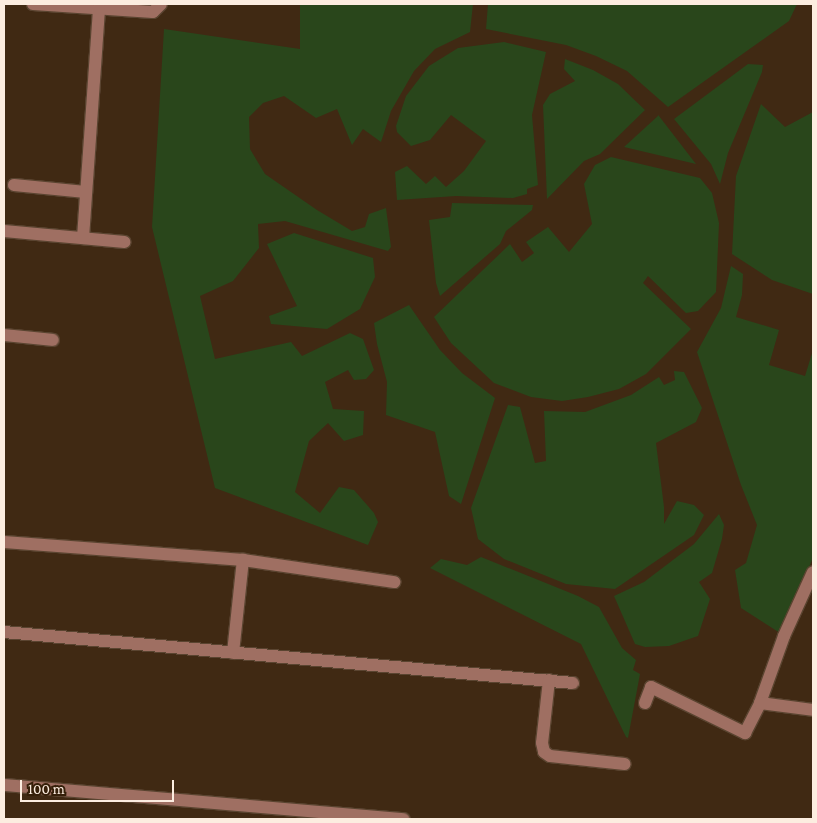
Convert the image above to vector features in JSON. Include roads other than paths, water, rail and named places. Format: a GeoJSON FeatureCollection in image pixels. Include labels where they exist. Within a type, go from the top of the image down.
{"type":"FeatureCollection","features":[{"type":"Feature","properties":{"kind":"street"},"geometry":{"type":"LineString","coordinates":[[33,4],[153,12],[161,4]]}},
{"type":"Feature","properties":{"kind":"street"},"geometry":{"type":"LineString","coordinates":[[83,238],[99,9]]}},
{"type":"Feature","properties":{"kind":"street"},"geometry":{"type":"LineString","coordinates":[[14,186],[86,192]]}},
{"type":"Feature","properties":{"kind":"street"},"geometry":{"type":"LineString","coordinates":[[4,231],[125,242]]}},
{"type":"Feature","properties":{"kind":"street"},"geometry":{"type":"LineString","coordinates":[[4,335],[53,340]]}},
{"type":"Feature","properties":{"kind":"street"},"geometry":{"type":"LineString","coordinates":[[4,542],[243,560],[394,582]]}},
{"type":"Feature","properties":{"kind":"street"},"geometry":{"type":"LineString","coordinates":[[233,653],[243,560]]}},
{"type":"Feature","properties":{"kind":"street"},"geometry":{"type":"LineString","coordinates":[[645,703],[651,687],[745,733],[760,703],[784,636],[813,572]]}},
{"type":"Feature","properties":{"kind":"street"},"geometry":{"type":"LineString","coordinates":[[4,632],[573,683]]}},
{"type":"Feature","properties":{"kind":"street"},"geometry":{"type":"LineString","coordinates":[[549,680],[542,743],[544,752],[550,756],[625,764]]}},
{"type":"Feature","properties":{"kind":"street"},"geometry":{"type":"LineString","coordinates":[[760,703],[813,710]]}},
{"type":"Feature","properties":{"kind":"street"},"geometry":{"type":"LineString","coordinates":[[4,784],[404,819]]}}]}
